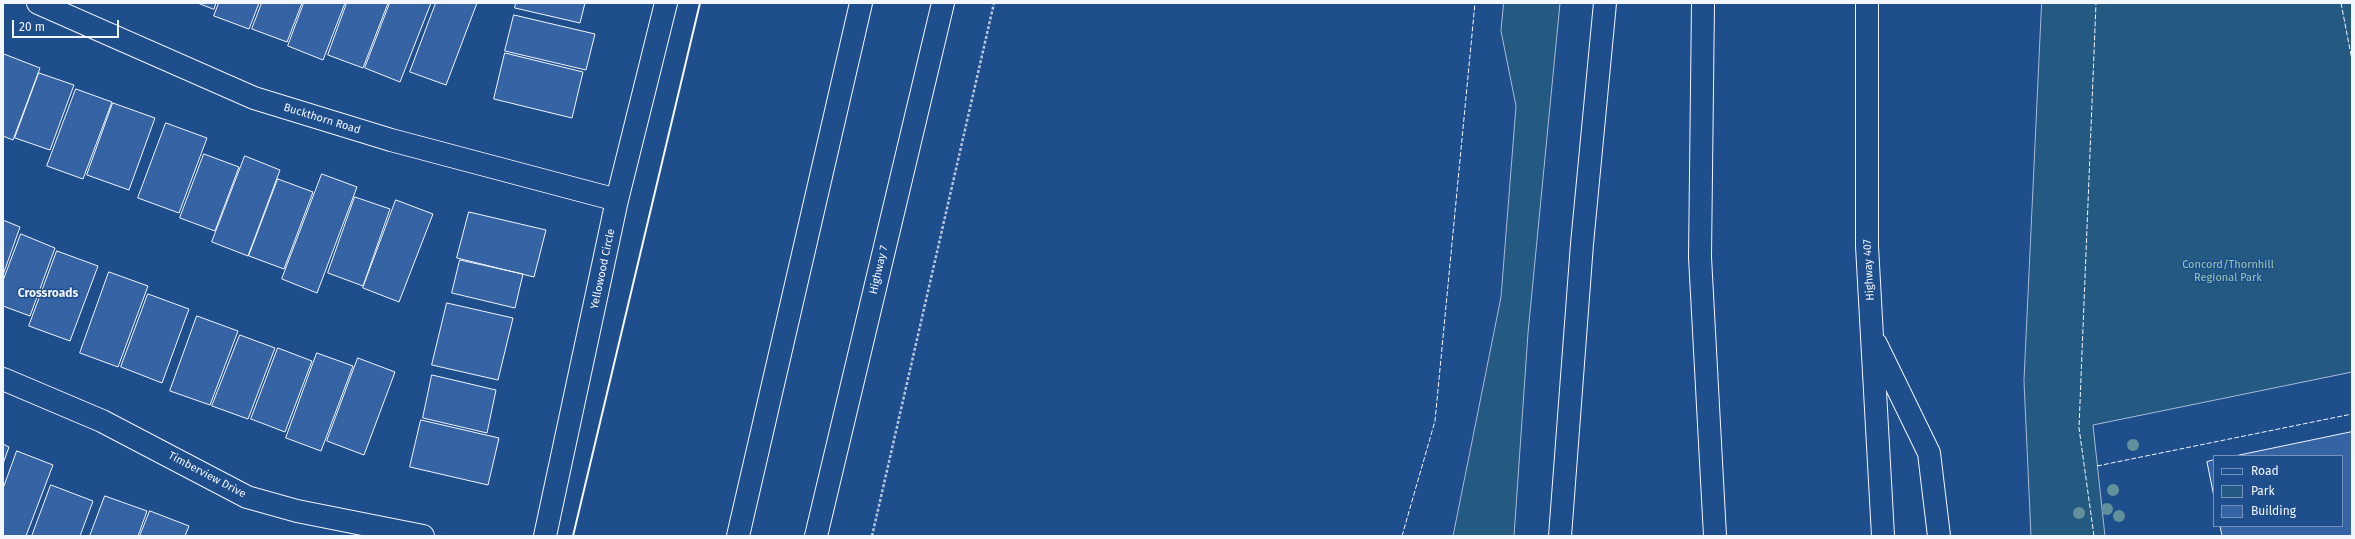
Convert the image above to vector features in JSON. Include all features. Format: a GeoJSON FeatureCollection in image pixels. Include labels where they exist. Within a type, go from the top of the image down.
{"type":"FeatureCollection","features":[{"type":"Feature","properties":{"kind":"main road","name":"Buckthorn Road"},"geometry":{"type":"LineString","coordinates":[[38,3],[254,98],[391,140],[617,200]]}},
{"type":"Feature","properties":{"kind":"main road","name":"Yellowood Circle"},"geometry":{"type":"LineString","coordinates":[[545,536],[617,200],[666,3]]}},
{"type":"Feature","properties":{"kind":"main road"},"geometry":{"type":"LineString","coordinates":[[738,536],[861,3]]}},
{"type":"Feature","properties":{"kind":"main road","name":"Highway 7"},"geometry":{"type":"LineString","coordinates":[[816,536],[943,3]]}},
{"type":"Feature","properties":{"kind":"main road"},"geometry":{"type":"LineString","coordinates":[[1560,536],[1582,244],[1605,3]]}},
{"type":"Feature","properties":{"kind":"main road"},"geometry":{"type":"LineString","coordinates":[[1703,3],[1700,257],[1715,536]]}},
{"type":"Feature","properties":{"kind":"main road","name":"Highway 407"},"geometry":{"type":"LineString","coordinates":[[1867,3],[1867,246],[1883,536]]}},
{"type":"Feature","properties":{"kind":"main road"},"geometry":{"type":"LineString","coordinates":[[1872,336],[1929,453],[1939,536]]}},
{"type":"Feature","properties":{"kind":"main road","name":"Timberview Drive"},"geometry":{"type":"LineString","coordinates":[[3,379],[102,421],[247,496],[305,512],[423,536]]}},
{"type":"Feature","properties":{"kind":"path"},"geometry":{"type":"LineString","coordinates":[[872,536],[994,3]]}},
{"type":"Feature","properties":{"kind":"green space"},"geometry":{"type":"Polygon","coordinates":[[[1504,3],[1560,3],[1528,333],[1514,536],[1453,536],[1501,297],[1516,106],[1501,31],[1504,3]]]}},
{"type":"Feature","properties":{"kind":"green space","name":"Concord/Thornhill Regional Park"},"geometry":{"type":"Polygon","coordinates":[[[2042,3],[2352,3],[2352,372],[2093,425],[2105,536],[2031,536],[2024,381],[2042,3]]]}},
{"type":"Feature","properties":{"kind":"building"},"geometry":{"type":"Polygon","coordinates":[[[198,3],[216,3],[214,9],[198,3]]]}},
{"type":"Feature","properties":{"kind":"building"},"geometry":{"type":"Polygon","coordinates":[[[219,3],[259,3],[249,29],[214,16],[219,3]]]}},
{"type":"Feature","properties":{"kind":"building"},"geometry":{"type":"Polygon","coordinates":[[[262,3],[302,3],[287,42],[252,29],[262,3]]]}},
{"type":"Feature","properties":{"kind":"building"},"geometry":{"type":"Polygon","coordinates":[[[304,3],[345,3],[323,60],[288,46],[304,3]]]}},
{"type":"Feature","properties":{"kind":"building"},"geometry":{"type":"Polygon","coordinates":[[[347,3],[388,3],[363,68],[328,55],[347,3]]]}},
{"type":"Feature","properties":{"kind":"building"},"geometry":{"type":"Polygon","coordinates":[[[390,3],[431,3],[400,82],[365,68],[390,3]]]}},
{"type":"Feature","properties":{"kind":"building"},"geometry":{"type":"Polygon","coordinates":[[[436,3],[477,3],[446,85],[410,72],[436,3]]]}},
{"type":"Feature","properties":{"kind":"building"},"geometry":{"type":"Polygon","coordinates":[[[516,3],[585,3],[580,23],[515,8],[516,3]]]}},
{"type":"Feature","properties":{"kind":"building"},"geometry":{"type":"Polygon","coordinates":[[[514,15],[595,34],[586,70],[505,51],[514,15]]]}},
{"type":"Feature","properties":{"kind":"building"},"geometry":{"type":"Polygon","coordinates":[[[505,53],[583,72],[572,118],[494,99],[505,53]]]}},
{"type":"Feature","properties":{"kind":"building"},"geometry":{"type":"Polygon","coordinates":[[[4,54],[40,68],[13,140],[3,136],[4,54]]]}},
{"type":"Feature","properties":{"kind":"building"},"geometry":{"type":"Polygon","coordinates":[[[39,73],[74,85],[50,150],[15,138],[39,73]]]}},
{"type":"Feature","properties":{"kind":"building"},"geometry":{"type":"Polygon","coordinates":[[[76,89],[112,102],[83,179],[47,166],[76,89]]]}},
{"type":"Feature","properties":{"kind":"building"},"geometry":{"type":"Polygon","coordinates":[[[113,103],[155,118],[129,190],[87,175],[113,103]]]}},
{"type":"Feature","properties":{"kind":"building"},"geometry":{"type":"Polygon","coordinates":[[[166,123],[207,138],[179,213],[138,198],[166,123]]]}},
{"type":"Feature","properties":{"kind":"building"},"geometry":{"type":"Polygon","coordinates":[[[204,154],[239,167],[215,231],[180,218],[204,154]]]}},
{"type":"Feature","properties":{"kind":"building"},"geometry":{"type":"Polygon","coordinates":[[[245,156],[280,170],[248,256],[212,242],[245,156]]]}},
{"type":"Feature","properties":{"kind":"building"},"geometry":{"type":"Polygon","coordinates":[[[322,174],[357,187],[317,293],[282,279],[322,174]]]}},
{"type":"Feature","properties":{"kind":"building"},"geometry":{"type":"Polygon","coordinates":[[[278,179],[313,192],[284,269],[249,256],[278,179]]]}},
{"type":"Feature","properties":{"kind":"building"},"geometry":{"type":"Polygon","coordinates":[[[355,197],[390,209],[363,286],[328,273],[355,197]]]}},
{"type":"Feature","properties":{"kind":"building"},"geometry":{"type":"Polygon","coordinates":[[[396,200],[433,214],[399,302],[363,288],[396,200]]]}},
{"type":"Feature","properties":{"kind":"building"},"geometry":{"type":"Polygon","coordinates":[[[469,212],[546,230],[534,277],[457,258],[469,212]]]}},
{"type":"Feature","properties":{"kind":"building"},"geometry":{"type":"Polygon","coordinates":[[[3,220],[20,227],[3,275],[3,220]]]}},
{"type":"Feature","properties":{"kind":"building"},"geometry":{"type":"Polygon","coordinates":[[[21,234],[55,248],[30,316],[3,306],[3,281],[21,234]]]}},
{"type":"Feature","properties":{"kind":"building"},"geometry":{"type":"Polygon","coordinates":[[[57,251],[98,266],[70,341],[29,326],[57,251]]]}},
{"type":"Feature","properties":{"kind":"building"},"geometry":{"type":"Polygon","coordinates":[[[460,260],[523,274],[515,308],[452,293],[460,260]]]}},
{"type":"Feature","properties":{"kind":"building"},"geometry":{"type":"Polygon","coordinates":[[[109,272],[148,286],[118,367],[80,353],[109,272]]]}},
{"type":"Feature","properties":{"kind":"building"},"geometry":{"type":"Polygon","coordinates":[[[148,294],[189,309],[162,383],[121,367],[148,294]]]}},
{"type":"Feature","properties":{"kind":"building"},"geometry":{"type":"Polygon","coordinates":[[[447,303],[513,318],[498,380],[432,365],[447,303]]]}},
{"type":"Feature","properties":{"kind":"building"},"geometry":{"type":"Polygon","coordinates":[[[197,316],[238,331],[210,405],[170,391],[197,316]]]}},
{"type":"Feature","properties":{"kind":"building"},"geometry":{"type":"Polygon","coordinates":[[[240,335],[275,348],[248,419],[212,406],[240,335]]]}},
{"type":"Feature","properties":{"kind":"building"},"geometry":{"type":"Polygon","coordinates":[[[278,348],[312,361],[285,432],[251,419],[278,348]]]}},
{"type":"Feature","properties":{"kind":"building"},"geometry":{"type":"Polygon","coordinates":[[[317,353],[353,366],[321,451],[286,438],[317,353]]]}},
{"type":"Feature","properties":{"kind":"building"},"geometry":{"type":"Polygon","coordinates":[[[358,358],[395,372],[364,455],[327,441],[358,358]]]}},
{"type":"Feature","properties":{"kind":"building"},"geometry":{"type":"Polygon","coordinates":[[[432,375],[496,390],[487,433],[423,418],[432,375]]]}},
{"type":"Feature","properties":{"kind":"building"},"geometry":{"type":"Polygon","coordinates":[[[421,420],[499,438],[488,485],[410,467],[421,420]]]}},
{"type":"Feature","properties":{"kind":"building"},"geometry":{"type":"Polygon","coordinates":[[[2352,432],[2352,536],[2222,536],[2220,527],[2343,527],[2343,455],[2240,455],[2352,432]]]}},
{"type":"Feature","properties":{"kind":"building"},"geometry":{"type":"Polygon","coordinates":[[[3,444],[9,447],[3,464],[3,444]]]}},
{"type":"Feature","properties":{"kind":"building"},"geometry":{"type":"Polygon","coordinates":[[[17,451],[53,465],[26,536],[6,536],[3,535],[3,489],[17,451]]]}},
{"type":"Feature","properties":{"kind":"building"},"geometry":{"type":"Polygon","coordinates":[[[2213,460],[2213,492],[2207,462],[2213,460]]]}},
{"type":"Feature","properties":{"kind":"building"},"geometry":{"type":"Polygon","coordinates":[[[51,485],[93,501],[80,536],[32,536],[51,485]]]}},
{"type":"Feature","properties":{"kind":"building"},"geometry":{"type":"Polygon","coordinates":[[[105,496],[147,511],[138,536],[90,536],[105,496]]]}},
{"type":"Feature","properties":{"kind":"building"},"geometry":{"type":"Polygon","coordinates":[[[150,511],[189,526],[185,536],[140,536],[150,511]]]}},
{"type":"Feature","properties":{"kind":"fence"},"geometry":{"type":"LineString","coordinates":[[1402,536],[1435,421],[1475,3]]}},
{"type":"Feature","properties":{"kind":"fence"},"geometry":{"type":"LineString","coordinates":[[2094,536],[2079,428],[2096,3]]}},
{"type":"Feature","properties":{"kind":"fence"},"geometry":{"type":"LineString","coordinates":[[2341,3],[2352,60]]}},
{"type":"Feature","properties":{"kind":"fence"},"geometry":{"type":"LineString","coordinates":[[2097,466],[2352,414]]}},
{"type":"Feature","properties":{"kind":"wall"},"geometry":{"type":"LineString","coordinates":[[573,536],[700,3]]}},
{"type":"Feature","properties":{"kind":"district","name":"Crossroads"},"geometry":{"type":"Point","coordinates":[48,294]}}]}
